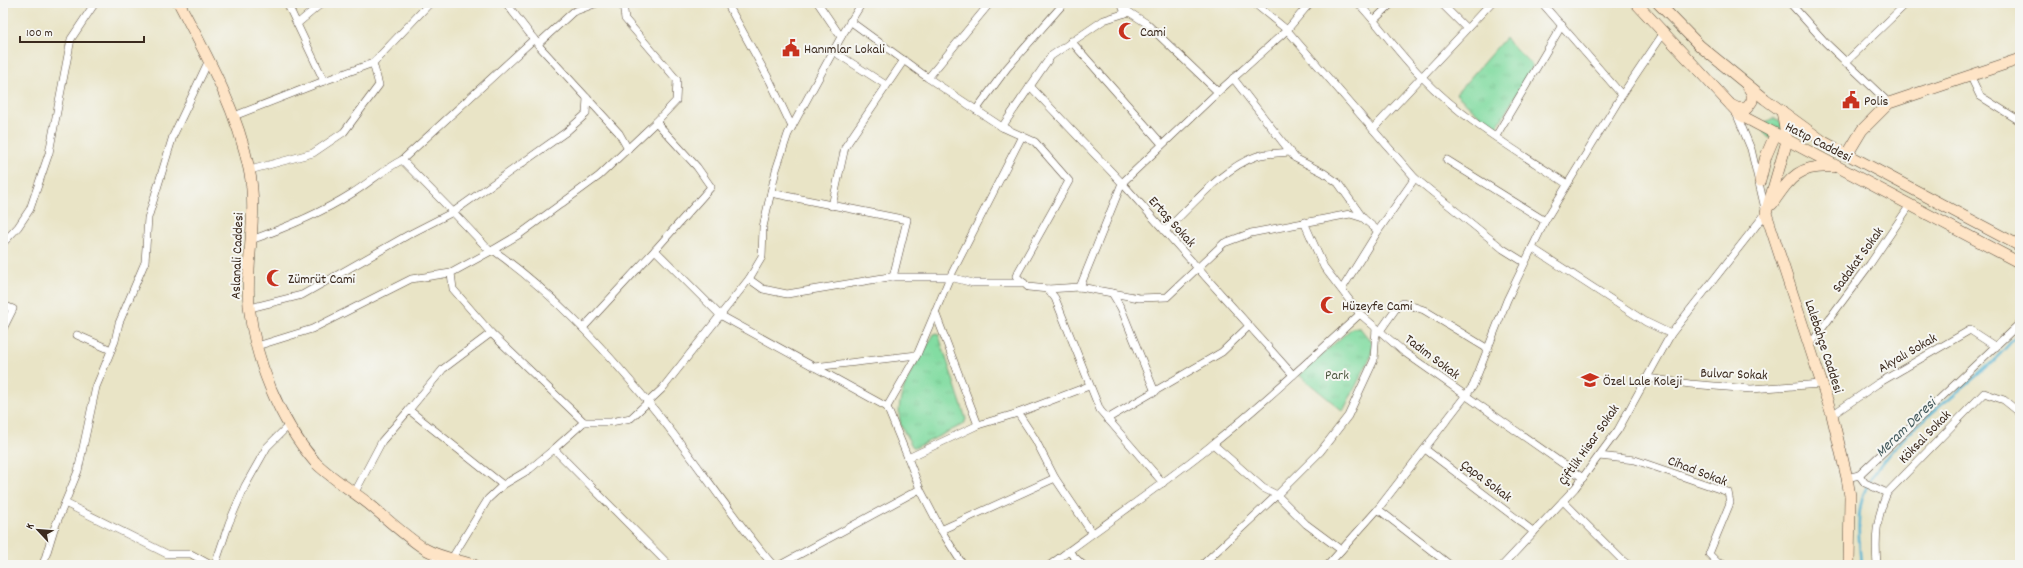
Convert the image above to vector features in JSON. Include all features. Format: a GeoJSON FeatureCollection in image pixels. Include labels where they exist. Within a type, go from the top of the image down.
{"type":"FeatureCollection","features":[{"type":"Feature","properties":{"kind":"street"},"geometry":{"type":"LineString","coordinates":[[3,243],[18,227],[30,209],[49,153],[70,39],[95,3]]}},
{"type":"Feature","properties":{"kind":"street","name":"Aslanali Caddesi"},"geometry":{"type":"LineString","coordinates":[[178,3],[209,60],[234,116],[250,170],[253,213],[248,292],[250,308],[256,346],[289,425],[316,463],[426,549],[474,565]]}},
{"type":"Feature","properties":{"kind":"street"},"geometry":{"type":"LineString","coordinates":[[287,3],[324,82]]}},
{"type":"Feature","properties":{"kind":"street"},"geometry":{"type":"LineString","coordinates":[[297,24],[322,3]]}},
{"type":"Feature","properties":{"kind":"street"},"geometry":{"type":"LineString","coordinates":[[234,116],[373,62],[430,3]]}},
{"type":"Feature","properties":{"kind":"street"},"geometry":{"type":"LineString","coordinates":[[506,3],[536,41],[619,133],[628,149]]}},
{"type":"Feature","properties":{"kind":"street"},"geometry":{"type":"LineString","coordinates":[[251,240],[286,227],[351,194],[392,165],[402,160],[536,41],[572,12],[597,3]]}},
{"type":"Feature","properties":{"kind":"street"},"geometry":{"type":"LineString","coordinates":[[256,346],[312,328],[412,279],[452,273],[520,234],[599,176],[628,149],[676,101],[677,80],[625,19],[623,3]]}},
{"type":"Feature","properties":{"kind":"street"},"geometry":{"type":"LineString","coordinates":[[727,3],[770,81],[792,127]]}},
{"type":"Feature","properties":{"kind":"street"},"geometry":{"type":"LineString","coordinates":[[818,3],[841,37]]}},
{"type":"Feature","properties":{"kind":"street"},"geometry":{"type":"LineString","coordinates":[[430,565],[447,557],[488,499],[503,485],[530,469],[584,422],[611,422],[631,418],[662,389],[749,279],[762,256],[763,227],[776,170],[792,127],[833,51],[862,3]]}},
{"type":"Feature","properties":{"kind":"street"},"geometry":{"type":"LineString","coordinates":[[928,78],[990,3]]}},
{"type":"Feature","properties":{"kind":"street"},"geometry":{"type":"LineString","coordinates":[[976,110],[1007,68],[1064,3]]}},
{"type":"Feature","properties":{"kind":"street"},"geometry":{"type":"LineString","coordinates":[[1121,3],[1125,14]]}},
{"type":"Feature","properties":{"kind":"street"},"geometry":{"type":"LineString","coordinates":[[1125,14],[1129,3]]}},
{"type":"Feature","properties":{"kind":"street"},"geometry":{"type":"LineString","coordinates":[[1254,3],[1287,30],[1415,178],[1503,249],[1524,262]]}},
{"type":"Feature","properties":{"kind":"street"},"geometry":{"type":"LineString","coordinates":[[1080,287],[1122,183],[1233,78],[1287,30],[1310,3]]}},
{"type":"Feature","properties":{"kind":"street"},"geometry":{"type":"LineString","coordinates":[[1358,3],[1421,77],[1444,97],[1496,136],[1567,184]]}},
{"type":"Feature","properties":{"kind":"street"},"geometry":{"type":"LineString","coordinates":[[1374,20],[1392,3]]}},
{"type":"Feature","properties":{"kind":"street"},"geometry":{"type":"LineString","coordinates":[[1442,3],[1466,28]]}},
{"type":"Feature","properties":{"kind":"street"},"geometry":{"type":"LineString","coordinates":[[1373,129],[1491,3]]}},
{"type":"Feature","properties":{"kind":"street"},"geometry":{"type":"LineString","coordinates":[[1542,3],[1622,95]]}},
{"type":"Feature","properties":{"kind":"street","name":"Hatıp Caddesi"},"geometry":{"type":"LineString","coordinates":[[1636,3],[1663,34],[1740,115],[1775,135],[2020,263]]}},
{"type":"Feature","properties":{"kind":"street","name":"Hatıp Caddesi"},"geometry":{"type":"LineString","coordinates":[[1658,3],[1700,46],[1824,142],[2020,246]]}},
{"type":"Feature","properties":{"kind":"street"},"geometry":{"type":"LineString","coordinates":[[1792,3],[1791,4],[1815,31],[1888,103]]}},
{"type":"Feature","properties":{"kind":"street"},"geometry":{"type":"LineString","coordinates":[[1846,63],[1907,3]]}},
{"type":"Feature","properties":{"kind":"street"},"geometry":{"type":"LineString","coordinates":[[1002,127],[1051,56],[1104,20],[1129,12],[1146,23],[1218,92]]}},
{"type":"Feature","properties":{"kind":"street"},"geometry":{"type":"LineString","coordinates":[[850,22],[928,78],[1002,127],[1035,142],[1069,181],[1016,276],[1028,286],[1048,289],[1080,287],[1139,298],[1167,297],[1224,243],[1251,233],[1304,222],[1350,214],[1363,218]]}},
{"type":"Feature","properties":{"kind":"street"},"geometry":{"type":"LineString","coordinates":[[1496,136],[1562,25]]}},
{"type":"Feature","properties":{"kind":"street"},"geometry":{"type":"LineString","coordinates":[[1328,565],[1378,509],[1473,386],[1524,262],[1545,222],[1622,95],[1663,34]]}},
{"type":"Feature","properties":{"kind":"street"},"geometry":{"type":"LineString","coordinates":[[1071,41],[1162,144]]}},
{"type":"Feature","properties":{"kind":"street"},"geometry":{"type":"LineString","coordinates":[[833,51],[886,85]]}},
{"type":"Feature","properties":{"kind":"street"},"geometry":{"type":"LineString","coordinates":[[1847,155],[1862,130],[1888,103],[2020,59]]}},
{"type":"Feature","properties":{"kind":"street"},"geometry":{"type":"LineString","coordinates":[[43,565],[78,471],[96,387],[111,350],[119,323],[145,262],[148,218],[172,136],[209,60]]}},
{"type":"Feature","properties":{"kind":"street"},"geometry":{"type":"LineString","coordinates":[[832,206],[846,147],[904,60]]}},
{"type":"Feature","properties":{"kind":"street"},"geometry":{"type":"LineString","coordinates":[[250,170],[313,153],[344,132],[379,85],[373,62]]}},
{"type":"Feature","properties":{"kind":"street"},"geometry":{"type":"LineString","coordinates":[[1970,75],[1980,96],[2020,121]]}},
{"type":"Feature","properties":{"kind":"street"},"geometry":{"type":"LineString","coordinates":[[1233,78],[1295,158],[1324,173],[1338,183],[1363,218],[1378,231]]}},
{"type":"Feature","properties":{"kind":"street"},"geometry":{"type":"LineString","coordinates":[[1730,106],[1747,108],[1752,101],[1752,93],[1746,83]]}},
{"type":"Feature","properties":{"kind":"street","name":"Ertaş Sokak"},"geometry":{"type":"LineString","coordinates":[[1030,86],[1122,183],[1293,375]]}},
{"type":"Feature","properties":{"kind":"street"},"geometry":{"type":"LineString","coordinates":[[250,308],[302,295],[408,235],[453,212],[566,132],[586,114],[587,98]]}},
{"type":"Feature","properties":{"kind":"street"},"geometry":{"type":"LineString","coordinates":[[1730,106],[1751,149],[1760,181],[1766,213]]}},
{"type":"Feature","properties":{"kind":"street"},"geometry":{"type":"LineString","coordinates":[[1766,213],[1787,141],[1782,111]]}},
{"type":"Feature","properties":{"kind":"street"},"geometry":{"type":"LineString","coordinates":[[583,328],[711,187],[697,167],[656,122]]}},
{"type":"Feature","properties":{"kind":"street"},"geometry":{"type":"LineString","coordinates":[[1760,181],[1766,156],[1775,135]]}},
{"type":"Feature","properties":{"kind":"street"},"geometry":{"type":"LineString","coordinates":[[887,406],[917,355],[950,277],[1022,136]]}},
{"type":"Feature","properties":{"kind":"street"},"geometry":{"type":"LineString","coordinates":[[1165,231],[1221,176],[1239,164],[1259,155],[1291,152]]}},
{"type":"Feature","properties":{"kind":"street"},"geometry":{"type":"LineString","coordinates":[[402,160],[492,251],[518,269],[583,328],[648,402],[743,530],[773,565]]}},
{"type":"Feature","properties":{"kind":"street"},"geometry":{"type":"LineString","coordinates":[[1446,160],[1545,222]]}},
{"type":"Feature","properties":{"kind":"street"},"geometry":{"type":"LineString","coordinates":[[1766,213],[1786,183],[1801,171],[1816,166],[1836,167]]}},
{"type":"Feature","properties":{"kind":"street"},"geometry":{"type":"LineString","coordinates":[[1342,289],[1378,231],[1415,178]]}},
{"type":"Feature","properties":{"kind":"street"},"geometry":{"type":"LineString","coordinates":[[771,193],[907,220],[893,277]]}},
{"type":"Feature","properties":{"kind":"street","name":"Sadakat Sokak"},"geometry":{"type":"LineString","coordinates":[[1808,346],[1870,264],[1910,205]]}},
{"type":"Feature","properties":{"kind":"street","name":"Çiftlik Hisar Sokak"},"geometry":{"type":"LineString","coordinates":[[1503,565],[1583,478],[1618,430],[1671,334],[1766,213]]}},
{"type":"Feature","properties":{"kind":"street","name":"Lalebahçe Caddesi"},"geometry":{"type":"LineString","coordinates":[[1766,213],[1808,346],[1832,415],[1847,478],[1850,496],[1849,565]]}},
{"type":"Feature","properties":{"kind":"street","name":"Tadım Sokak"},"geometry":{"type":"LineString","coordinates":[[1304,222],[1324,267],[1360,314],[1404,352],[1583,478]]}},
{"type":"Feature","properties":{"kind":"street"},"geometry":{"type":"LineString","coordinates":[[1532,248],[1646,322],[1671,334]]}},
{"type":"Feature","properties":{"kind":"street"},"geometry":{"type":"LineString","coordinates":[[655,250],[720,315],[887,406],[920,489],[941,530],[963,565]]}},
{"type":"Feature","properties":{"kind":"street"},"geometry":{"type":"LineString","coordinates":[[452,273],[453,289],[491,333],[584,422]]}},
{"type":"Feature","properties":{"kind":"street"},"geometry":{"type":"LineString","coordinates":[[749,279],[763,289],[787,294],[893,277],[950,277],[974,283],[1024,283]]}},
{"type":"Feature","properties":{"kind":"street"},"geometry":{"type":"LineString","coordinates":[[1048,289],[1055,298],[1089,386],[1100,410],[1162,483]]}},
{"type":"Feature","properties":{"kind":"street"},"geometry":{"type":"LineString","coordinates":[[1112,293],[1121,308],[1155,392]]}},
{"type":"Feature","properties":{"kind":"street"},"geometry":{"type":"LineString","coordinates":[[1202,565],[1277,495],[1320,452],[1348,416],[1374,360],[1378,329],[1397,307],[1403,303],[1424,310],[1488,349]]}},
{"type":"Feature","properties":{"kind":"street"},"geometry":{"type":"LineString","coordinates":[[3,305],[13,309],[3,329]]}},
{"type":"Feature","properties":{"kind":"street"},"geometry":{"type":"LineString","coordinates":[[935,312],[978,425]]}},
{"type":"Feature","properties":{"kind":"street"},"geometry":{"type":"LineString","coordinates":[[1050,565],[1213,444],[1293,375],[1360,314]]}},
{"type":"Feature","properties":{"kind":"street"},"geometry":{"type":"LineString","coordinates":[[1847,478],[1859,475],[2020,322]]}},
{"type":"Feature","properties":{"kind":"street"},"geometry":{"type":"LineString","coordinates":[[1107,419],[1222,352],[1249,326]]}},
{"type":"Feature","properties":{"kind":"street","name":"Akyalı Sokak"},"geometry":{"type":"LineString","coordinates":[[1832,415],[1877,384],[1970,330],[1996,346]]}},
{"type":"Feature","properties":{"kind":"street"},"geometry":{"type":"LineString","coordinates":[[355,492],[382,441],[443,369],[491,333]]}},
{"type":"Feature","properties":{"kind":"street"},"geometry":{"type":"LineString","coordinates":[[77,335],[111,350]]}},
{"type":"Feature","properties":{"kind":"street"},"geometry":{"type":"LineString","coordinates":[[814,367],[917,355]]}},
{"type":"Feature","properties":{"kind":"street","name":"Bulvar Sokak"},"geometry":{"type":"LineString","coordinates":[[1647,378],[1690,384],[1751,389],[1821,384]]}},
{"type":"Feature","properties":{"kind":"street"},"geometry":{"type":"LineString","coordinates":[[908,458],[978,425],[1018,413],[1089,386]]}},
{"type":"Feature","properties":{"kind":"street","name":"Köksal Sokak"},"geometry":{"type":"LineString","coordinates":[[1883,491],[1984,393],[2004,400],[2020,413]]}},
{"type":"Feature","properties":{"kind":"street"},"geometry":{"type":"LineString","coordinates":[[409,410],[503,485]]}},
{"type":"Feature","properties":{"kind":"street"},"geometry":{"type":"LineString","coordinates":[[1018,413],[1035,439],[1055,478],[1092,533]]}},
{"type":"Feature","properties":{"kind":"street"},"geometry":{"type":"LineString","coordinates":[[215,565],[229,523],[245,486],[266,447],[289,425]]}},
{"type":"Feature","properties":{"kind":"street"},"geometry":{"type":"LineString","coordinates":[[1213,444],[1263,488],[1277,495],[1306,524],[1341,550]]}},
{"type":"Feature","properties":{"kind":"street"},"geometry":{"type":"LineString","coordinates":[[554,449],[669,565]]}},
{"type":"Feature","properties":{"kind":"street","name":"Çapa Sokak"},"geometry":{"type":"LineString","coordinates":[[1425,449],[1534,532]]}},
{"type":"Feature","properties":{"kind":"street","name":"Cihad Sokak"},"geometry":{"type":"LineString","coordinates":[[1599,456],[1635,460],[1728,492],[1730,503],[1709,554],[1718,564],[1727,565]]}},
{"type":"Feature","properties":{"kind":"street"},"geometry":{"type":"LineString","coordinates":[[1859,475],[1864,483],[1883,491],[1876,528],[1877,565]]}},
{"type":"Feature","properties":{"kind":"street"},"geometry":{"type":"LineString","coordinates":[[941,530],[1055,478]]}},
{"type":"Feature","properties":{"kind":"street"},"geometry":{"type":"LineString","coordinates":[[780,565],[920,489]]}},
{"type":"Feature","properties":{"kind":"street"},"geometry":{"type":"LineString","coordinates":[[1563,501],[1624,564]]}},
{"type":"Feature","properties":{"kind":"street"},"geometry":{"type":"LineString","coordinates":[[65,503],[167,554],[191,554],[211,565]]}},
{"type":"Feature","properties":{"kind":"street"},"geometry":{"type":"LineString","coordinates":[[1378,509],[1450,565]]}},
{"type":"Feature","properties":{"kind":"street"},"geometry":{"type":"LineString","coordinates":[[1068,551],[1083,565]]}},
{"type":"Feature","properties":{"kind":"green space"},"geometry":{"type":"Polygon","coordinates":[[[1505,38],[1533,66],[1497,127],[1491,126],[1456,94],[1505,38]]]}},
{"type":"Feature","properties":{"kind":"green space"},"geometry":{"type":"Polygon","coordinates":[[[1773,118],[1779,120],[1784,129],[1769,138],[1764,133],[1764,123],[1773,118]]]}},
{"type":"Feature","properties":{"kind":"green space","name":"Park"},"geometry":{"type":"Polygon","coordinates":[[[1352,328],[1360,328],[1373,344],[1370,358],[1343,411],[1299,375],[1352,328]]]}},
{"type":"Feature","properties":{"kind":"green space"},"geometry":{"type":"Polygon","coordinates":[[[938,333],[966,419],[964,424],[915,448],[912,446],[903,430],[900,421],[899,410],[901,398],[904,387],[916,365],[934,334],[938,333]]]}},
{"type":"Feature","properties":{"kind":"waterway","name":"Meram Deresi"},"geometry":{"type":"LineString","coordinates":[[1861,565],[1859,528],[1861,501],[1873,475],[1886,457],[1902,440],[1989,365],[2020,332]]}},
{"type":"Feature","properties":{"kind":"place","name":"Cami"},"geometry":{"type":"Point","coordinates":[1127,31]}},
{"type":"Feature","properties":{"kind":"place","name":"Hanımlar Lokali"},"geometry":{"type":"Point","coordinates":[791,48]}},
{"type":"Feature","properties":{"kind":"place","name":"Polis"},"geometry":{"type":"Point","coordinates":[1851,100]}},
{"type":"Feature","properties":{"kind":"place","name":"Zümrüt Cami"},"geometry":{"type":"Point","coordinates":[275,278]}},
{"type":"Feature","properties":{"kind":"place","name":"Hüzeyfe Cami"},"geometry":{"type":"Point","coordinates":[1329,305]}},
{"type":"Feature","properties":{"kind":"place","name":"Özel Lale Koleji"},"geometry":{"type":"Point","coordinates":[1590,380]}}]}
